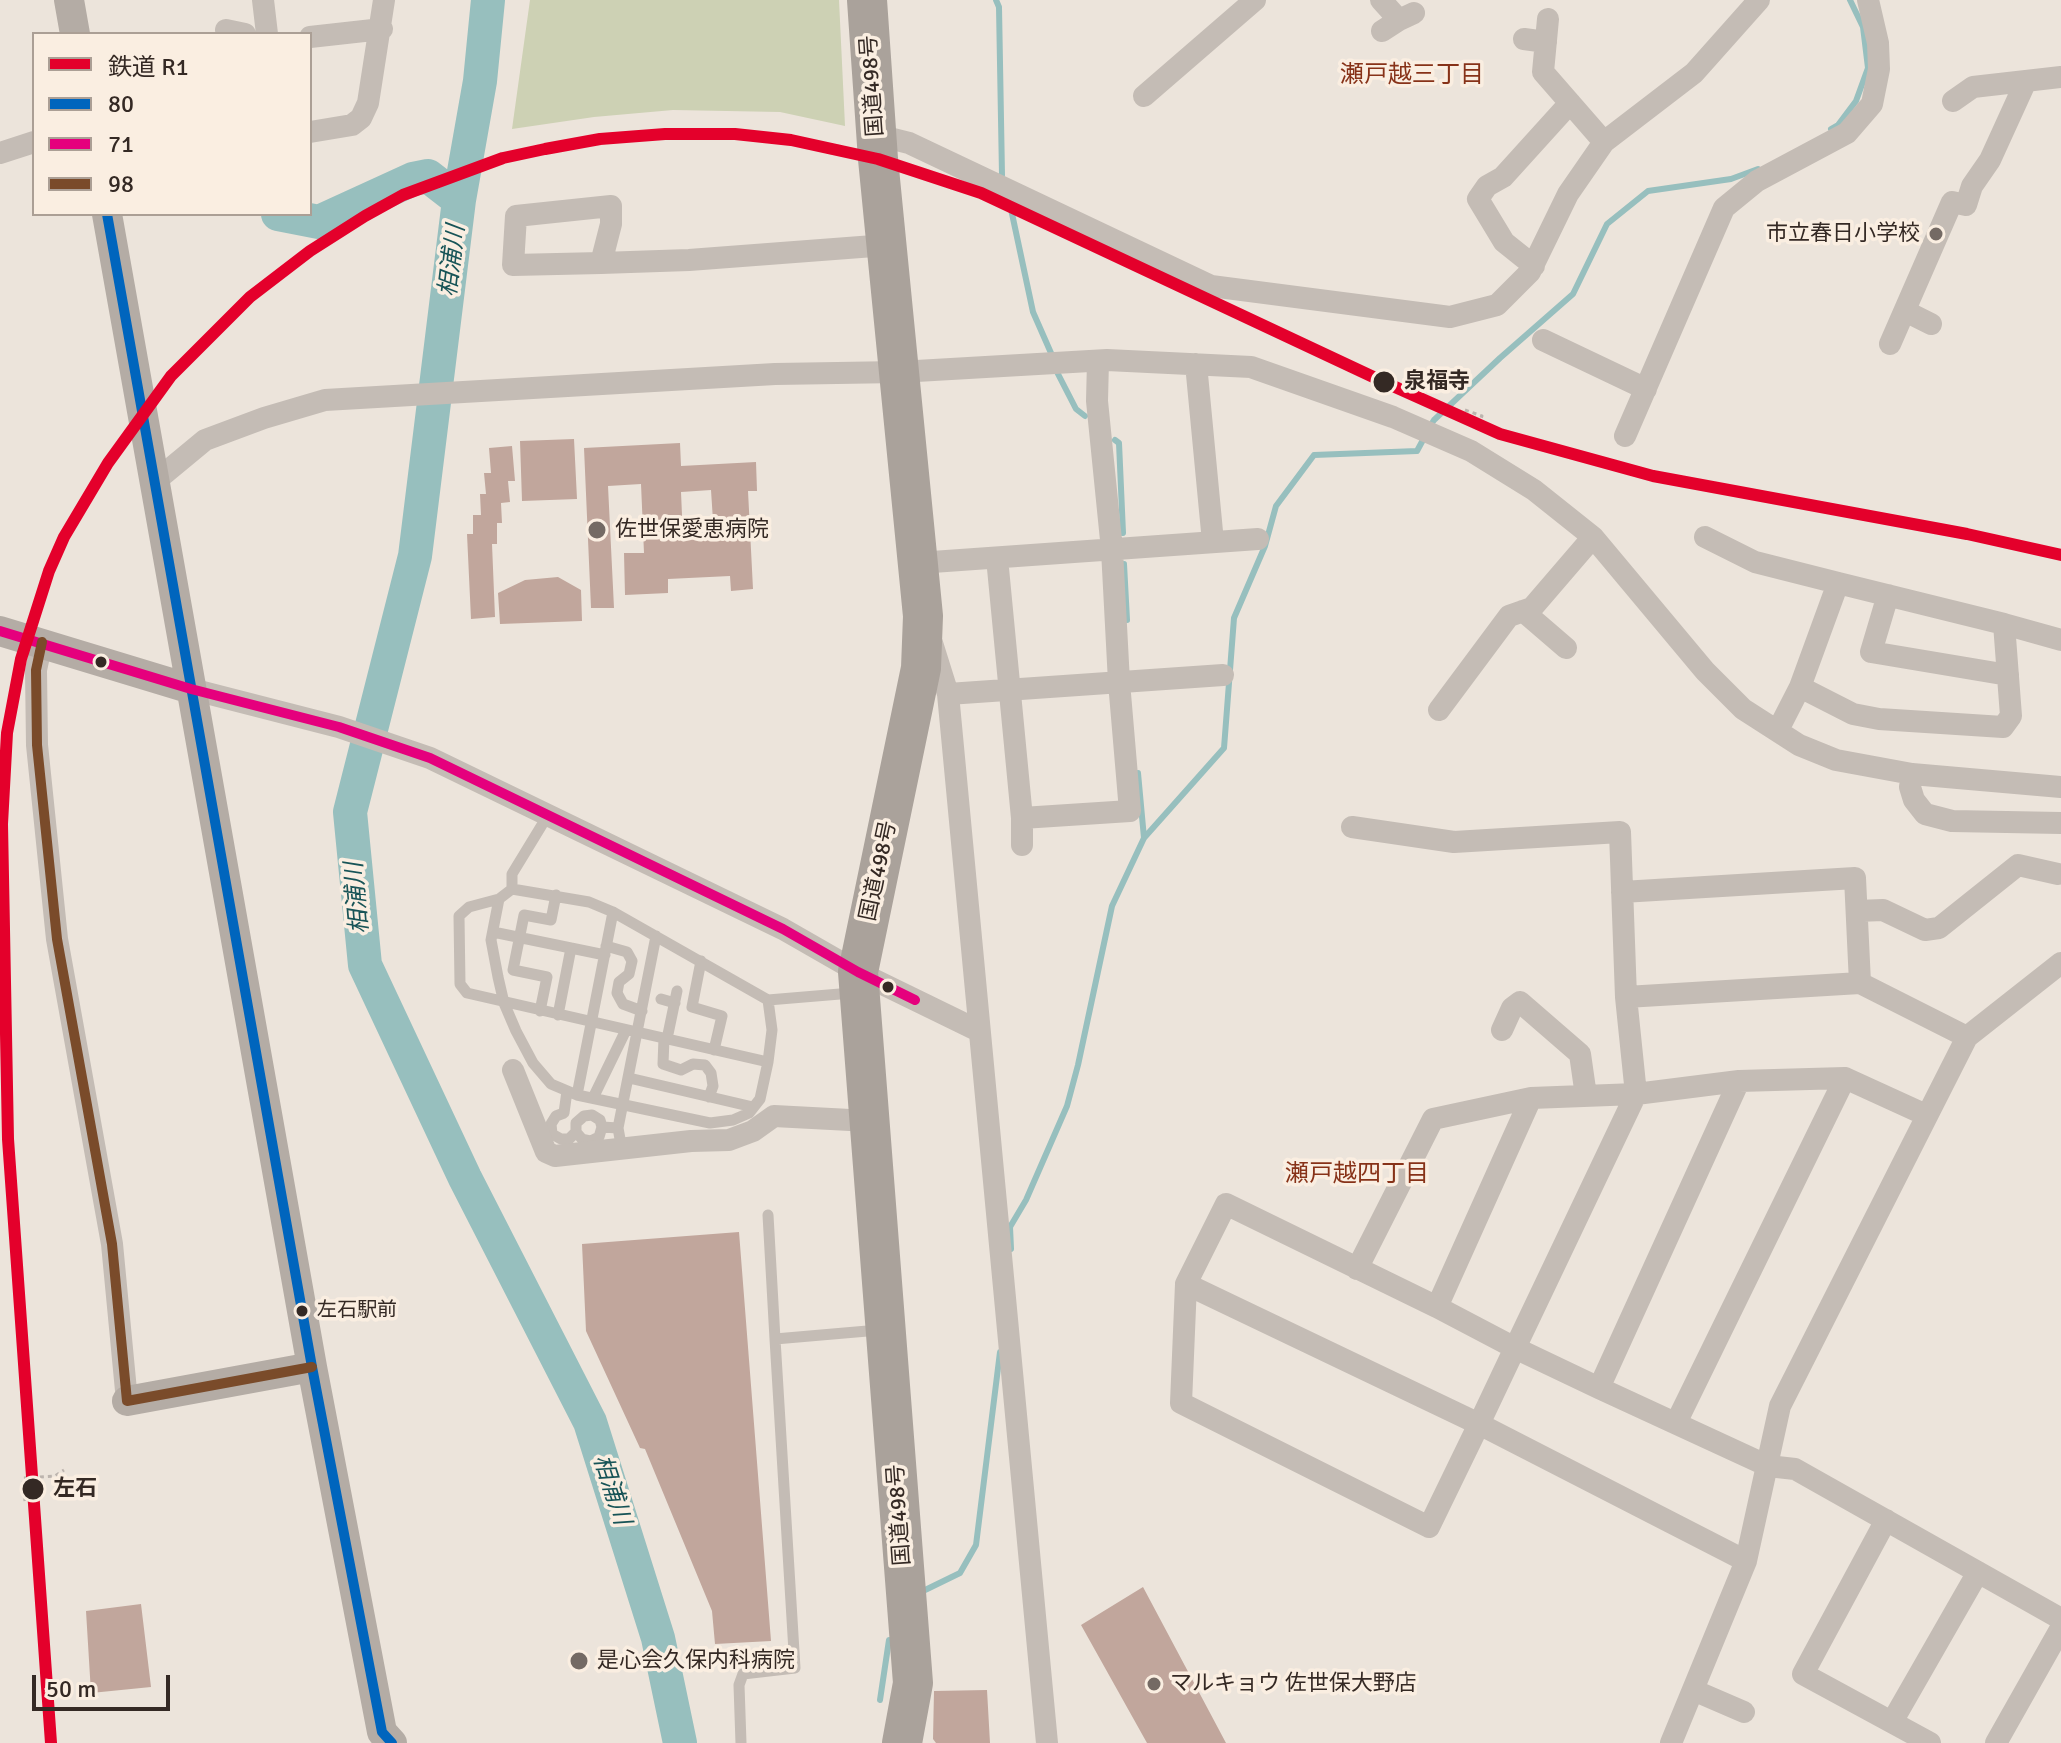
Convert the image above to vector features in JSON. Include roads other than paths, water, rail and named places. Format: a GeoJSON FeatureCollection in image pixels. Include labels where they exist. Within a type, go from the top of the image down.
{"type":"FeatureCollection","features":[{"type":"Feature","properties":{"kind":"highway","name":"国道498号"},"geometry":{"type":"LineString","coordinates":[[867,0],[923,616],[921,668],[858,982],[913,1683],[902,1743]]}},
{"type":"Feature","properties":{"kind":"main road"},"geometry":{"type":"LineString","coordinates":[[69,0],[75,32]]}},
{"type":"Feature","properties":{"kind":"main road"},"geometry":{"type":"LineString","coordinates":[[107,216],[312,1367],[384,1739]]}},
{"type":"Feature","properties":{"kind":"main road"},"geometry":{"type":"LineString","coordinates":[[0,631],[191,689]]}},
{"type":"Feature","properties":{"kind":"main road"},"geometry":{"type":"LineString","coordinates":[[127,1401],[312,1367]]}},
{"type":"Feature","properties":{"kind":"street"},"geometry":{"type":"LineString","coordinates":[[263,0],[267,32]]}},
{"type":"Feature","properties":{"kind":"street"},"geometry":{"type":"LineString","coordinates":[[312,132],[352,125],[361,118],[368,103],[382,29],[384,0]]}},
{"type":"Feature","properties":{"kind":"street"},"geometry":{"type":"LineString","coordinates":[[1144,96],[1255,0]]}},
{"type":"Feature","properties":{"kind":"street"},"geometry":{"type":"LineString","coordinates":[[1381,0],[1398,21]]}},
{"type":"Feature","properties":{"kind":"street"},"geometry":{"type":"LineString","coordinates":[[877,135],[909,143],[1211,286],[1450,317],[1497,305],[1534,266],[1568,194],[1604,142],[1694,73],[1759,0]]}},
{"type":"Feature","properties":{"kind":"street"},"geometry":{"type":"LineString","coordinates":[[1625,436],[1724,208],[1757,181],[1847,133],[1872,104],[1879,69],[1878,43],[1868,0]]}},
{"type":"Feature","properties":{"kind":"street"},"geometry":{"type":"LineString","coordinates":[[312,37],[382,29]]}},
{"type":"Feature","properties":{"kind":"street"},"geometry":{"type":"LineString","coordinates":[[1539,34],[1543,72],[1604,142]]}},
{"type":"Feature","properties":{"kind":"street"},"geometry":{"type":"LineString","coordinates":[[1953,101],[1973,87],[2061,77]]}},
{"type":"Feature","properties":{"kind":"street"},"geometry":{"type":"LineString","coordinates":[[1890,344],[1952,202],[1966,205],[1976,201],[2004,146],[2026,81]]}},
{"type":"Feature","properties":{"kind":"street"},"geometry":{"type":"LineString","coordinates":[[1534,266],[1504,242],[1478,199],[1487,186],[1503,177],[1570,103]]}},
{"type":"Feature","properties":{"kind":"street"},"geometry":{"type":"LineString","coordinates":[[0,153],[32,143]]}},
{"type":"Feature","properties":{"kind":"street"},"geometry":{"type":"LineString","coordinates":[[601,263],[611,224],[611,206],[516,216],[513,265],[601,263],[887,245]]}},
{"type":"Feature","properties":{"kind":"street"},"geometry":{"type":"LineString","coordinates":[[1905,311],[1931,324]]}},
{"type":"Feature","properties":{"kind":"street"},"geometry":{"type":"LineString","coordinates":[[1543,340],[1646,389]]}},
{"type":"Feature","properties":{"kind":"street"},"geometry":{"type":"LineString","coordinates":[[1022,818],[1130,811],[1112,550],[1097,401],[1098,361]]}},
{"type":"Feature","properties":{"kind":"street"},"geometry":{"type":"LineString","coordinates":[[153,483],[205,440],[325,400],[775,374],[899,372],[1098,361],[1251,367],[1416,427],[1471,451],[1534,490],[1593,537],[1705,671],[1743,709],[1799,745],[1836,760],[1912,774],[2061,787]]}},
{"type":"Feature","properties":{"kind":"street"},"geometry":{"type":"LineString","coordinates":[[1196,364],[1213,542]]}},
{"type":"Feature","properties":{"kind":"street"},"geometry":{"type":"LineString","coordinates":[[1439,710],[1509,616],[1532,608],[1593,537]]}},
{"type":"Feature","properties":{"kind":"street"},"geometry":{"type":"LineString","coordinates":[[1705,537],[1755,562],[2061,640]]}},
{"type":"Feature","properties":{"kind":"street"},"geometry":{"type":"LineString","coordinates":[[918,563],[1258,539]]}},
{"type":"Feature","properties":{"kind":"street"},"geometry":{"type":"LineString","coordinates":[[997,558],[1022,845]]}},
{"type":"Feature","properties":{"kind":"street"},"geometry":{"type":"LineString","coordinates":[[1778,730],[1800,687],[1838,583]]}},
{"type":"Feature","properties":{"kind":"street"},"geometry":{"type":"LineString","coordinates":[[1888,595],[1871,652],[2008,675]]}},
{"type":"Feature","properties":{"kind":"street"},"geometry":{"type":"LineString","coordinates":[[1523,611],[1566,648]]}},
{"type":"Feature","properties":{"kind":"street"},"geometry":{"type":"LineString","coordinates":[[923,616],[948,694],[1047,1743]]}},
{"type":"Feature","properties":{"kind":"street"},"geometry":{"type":"LineString","coordinates":[[1800,687],[1853,714],[1879,719],[2003,727],[2011,716],[2004,624]]}},
{"type":"Feature","properties":{"kind":"street"},"geometry":{"type":"LineString","coordinates":[[42,642],[36,670],[37,745],[57,939],[112,1244],[127,1401]]}},
{"type":"Feature","properties":{"kind":"street"},"geometry":{"type":"LineString","coordinates":[[948,694],[1223,675]]}},
{"type":"Feature","properties":{"kind":"street"},"geometry":{"type":"LineString","coordinates":[[191,689],[339,727],[430,758],[783,929],[858,982],[979,1031]]}},
{"type":"Feature","properties":{"kind":"street"},"geometry":{"type":"LineString","coordinates":[[1912,774],[1910,787],[1914,800],[1925,814],[1952,821],[2061,823]]}},
{"type":"Feature","properties":{"kind":"street"},"geometry":{"type":"LineString","coordinates":[[1352,827],[1454,842],[1620,832],[1626,997],[1636,1094],[1515,1348],[1479,1424],[1429,1527],[1181,1403],[1186,1284],[1226,1204],[1515,1348],[1599,1388],[1768,1466],[1795,1469],[2061,1619]]}},
{"type":"Feature","properties":{"kind":"street"},"geometry":{"type":"LineString","coordinates":[[1857,911],[1883,910],[1925,930],[1939,928],[2018,865],[2058,874]]}},
{"type":"Feature","properties":{"kind":"street"},"geometry":{"type":"LineString","coordinates":[[1622,892],[1855,878],[1860,983]]}},
{"type":"Feature","properties":{"kind":"street"},"geometry":{"type":"LineString","coordinates":[[1671,1743],[1746,1561],[1780,1406],[1967,1037],[2061,963]]}},
{"type":"Feature","properties":{"kind":"street"},"geometry":{"type":"LineString","coordinates":[[1626,997],[1860,983],[1967,1037]]}},
{"type":"Feature","properties":{"kind":"street"},"geometry":{"type":"LineString","coordinates":[[1502,1030],[1512,1008],[1520,1002],[1580,1054],[1586,1096]]}},
{"type":"Feature","properties":{"kind":"street"},"geometry":{"type":"LineString","coordinates":[[513,1070],[546,1152],[555,1156],[691,1141],[729,1140],[753,1131],[774,1116],[869,1121]]}},
{"type":"Feature","properties":{"kind":"street"},"geometry":{"type":"LineString","coordinates":[[1357,1269],[1433,1119],[1531,1098],[1636,1094],[1739,1081],[1845,1078],[1926,1115]]}},
{"type":"Feature","properties":{"kind":"street"},"geometry":{"type":"LineString","coordinates":[[1676,1423],[1845,1078]]}},
{"type":"Feature","properties":{"kind":"street"},"geometry":{"type":"LineString","coordinates":[[1599,1388],[1739,1081]]}},
{"type":"Feature","properties":{"kind":"street"},"geometry":{"type":"LineString","coordinates":[[1437,1307],[1531,1098]]}},
{"type":"Feature","properties":{"kind":"street"},"geometry":{"type":"LineString","coordinates":[[1186,1284],[1479,1424],[1746,1561]]}},
{"type":"Feature","properties":{"kind":"street"},"geometry":{"type":"LineString","coordinates":[[1886,1520],[1803,1674],[1930,1743]]}},
{"type":"Feature","properties":{"kind":"street"},"geometry":{"type":"LineString","coordinates":[[1892,1722],[1978,1572]]}},
{"type":"Feature","properties":{"kind":"street"},"geometry":{"type":"LineString","coordinates":[[1996,1743],[2061,1628]]}},
{"type":"Feature","properties":{"kind":"street"},"geometry":{"type":"LineString","coordinates":[[1693,1690],[1744,1712]]}},
{"type":"Feature","properties":{"kind":"lane"},"geometry":{"type":"LineString","coordinates":[[512,889],[512,874],[548,815]]}},
{"type":"Feature","properties":{"kind":"lane"},"geometry":{"type":"LineString","coordinates":[[768,1062],[467,993],[460,984],[459,916],[469,907],[499,899],[512,889],[556,895],[589,902],[613,912],[768,1000],[858,982]]}},
{"type":"Feature","properties":{"kind":"lane"},"geometry":{"type":"LineString","coordinates":[[540,1011],[547,977],[513,970],[524,915],[551,920],[556,895]]}},
{"type":"Feature","properties":{"kind":"lane"},"geometry":{"type":"LineString","coordinates":[[499,899],[491,940],[504,1003],[533,1063],[551,1084],[572,1093],[710,1123],[733,1120],[749,1113],[760,1099],[768,1062],[772,1030],[768,1000]]}},
{"type":"Feature","properties":{"kind":"lane"},"geometry":{"type":"LineString","coordinates":[[564,1113],[573,1118],[576,1128],[582,1139],[591,1141],[599,1137],[602,1127],[600,1120],[592,1115],[584,1116],[576,1128],[569,1139],[552,1134],[551,1124],[556,1116],[564,1113],[572,1093],[591,1022],[613,912]]}},
{"type":"Feature","properties":{"kind":"lane"},"geometry":{"type":"LineString","coordinates":[[493,932],[571,948],[627,952],[632,961],[629,974],[619,982],[617,993],[623,1004],[642,1011]]}},
{"type":"Feature","properties":{"kind":"lane"},"geometry":{"type":"LineString","coordinates":[[593,1098],[642,1011],[656,936]]}},
{"type":"Feature","properties":{"kind":"lane"},"geometry":{"type":"LineString","coordinates":[[558,1015],[570,983],[571,948]]}},
{"type":"Feature","properties":{"kind":"lane"},"geometry":{"type":"LineString","coordinates":[[701,961],[692,1007],[722,1016],[714,1050]]}},
{"type":"Feature","properties":{"kind":"lane"},"geometry":{"type":"LineString","coordinates":[[661,999],[676,997],[665,1039],[663,1064],[681,1070],[693,1064],[705,1065],[711,1073],[713,1086],[709,1097]]}},
{"type":"Feature","properties":{"kind":"lane"},"geometry":{"type":"LineString","coordinates":[[602,1127],[619,1133],[629,1078],[632,1031]]}},
{"type":"Feature","properties":{"kind":"lane"},"geometry":{"type":"LineString","coordinates":[[629,1078],[753,1107]]}},
{"type":"Feature","properties":{"kind":"lane"},"geometry":{"type":"LineString","coordinates":[[741,1743],[739,1685],[743,1674],[795,1668],[768,1215]]}},
{"type":"Feature","properties":{"kind":"lane"},"geometry":{"type":"LineString","coordinates":[[775,1339],[885,1329]]}},
{"type":"Feature","properties":{"kind":"waterway","name":"相浦川"},"geometry":{"type":"LineString","coordinates":[[488,0],[480,81],[459,200],[415,556],[350,812],[365,965],[465,1178],[590,1422],[658,1638],[680,1743]]}},
{"type":"Feature","properties":{"kind":"waterway"},"geometry":{"type":"LineString","coordinates":[[996,0],[999,7],[1002,175]]}},
{"type":"Feature","properties":{"kind":"waterway"},"geometry":{"type":"LineString","coordinates":[[1831,129],[1838,125],[1856,101],[1868,68],[1863,27],[1850,0]]}},
{"type":"Feature","properties":{"kind":"waterway"},"geometry":{"type":"LineString","coordinates":[[1429,428],[1500,358],[1573,294],[1607,224],[1648,191],[1731,179],[1758,169]]}},
{"type":"Feature","properties":{"kind":"waterway"},"geometry":{"type":"LineString","coordinates":[[288,216],[319,222],[413,179],[428,176],[459,200]]}},
{"type":"Feature","properties":{"kind":"waterway"},"geometry":{"type":"LineString","coordinates":[[1011,209],[1033,312],[1051,353]]}},
{"type":"Feature","properties":{"kind":"waterway"},"geometry":{"type":"LineString","coordinates":[[1057,372],[1076,409],[1085,416]]}},
{"type":"Feature","properties":{"kind":"waterway"},"geometry":{"type":"LineString","coordinates":[[1011,1249],[1010,1227],[1026,1200],[1067,1106],[1112,906],[1144,838],[1224,748],[1234,618],[1265,546],[1276,506],[1314,455],[1417,451],[1424,438]]}},
{"type":"Feature","properties":{"kind":"waterway"},"geometry":{"type":"LineString","coordinates":[[1115,440],[1119,443],[1123,533]]}},
{"type":"Feature","properties":{"kind":"waterway"},"geometry":{"type":"LineString","coordinates":[[1124,564],[1127,620]]}},
{"type":"Feature","properties":{"kind":"waterway"},"geometry":{"type":"LineString","coordinates":[[1138,773],[1144,838]]}},
{"type":"Feature","properties":{"kind":"waterway"},"geometry":{"type":"LineString","coordinates":[[921,1592],[960,1573],[976,1545],[1000,1352]]}},
{"type":"Feature","properties":{"kind":"waterway"},"geometry":{"type":"LineString","coordinates":[[880,1700],[889,1640]]}},
{"type":"Feature","properties":{"kind":"rail line","name":"R1"},"geometry":{"type":"LineString","coordinates":[[51,1743],[8,1139],[2,824],[7,733],[21,659],[49,571],[64,537],[108,463],[171,376],[250,297],[310,251],[365,216],[403,195],[503,158],[600,139],[665,134],[735,134],[791,140],[878,159],[981,193],[1500,434],[1653,476],[1967,534],[2061,555]]}},
{"type":"Feature","properties":{"kind":"place","name":"市立春日小学校"},"geometry":{"type":"Point","coordinates":[1936,234]}},
{"type":"Feature","properties":{"kind":"place","name":"泉福寺"},"geometry":{"type":"Point","coordinates":[1384,382]}},
{"type":"Feature","properties":{"kind":"place","name":"佐世保愛恵病院"},"geometry":{"type":"Point","coordinates":[597,530]}},
{"type":"Feature","properties":{"kind":"place","name":"左石駅前"},"geometry":{"type":"Point","coordinates":[302,1311]}},
{"type":"Feature","properties":{"kind":"place","name":"左石"},"geometry":{"type":"Point","coordinates":[33,1489]}},
{"type":"Feature","properties":{"kind":"place","name":"是心会久保内科病院"},"geometry":{"type":"Point","coordinates":[579,1661]}},
{"type":"Feature","properties":{"kind":"place","name":"マルキョウ 佐世保大野店"},"geometry":{"type":"Point","coordinates":[1154,1684]}},
{"type":"Feature","properties":{"kind":"district","name":"瀬戸越三丁目"},"geometry":{"type":"Point","coordinates":[1412,76]}},
{"type":"Feature","properties":{"kind":"district","name":"瀬戸越四丁目"},"geometry":{"type":"Point","coordinates":[1357,1175]}}]}
